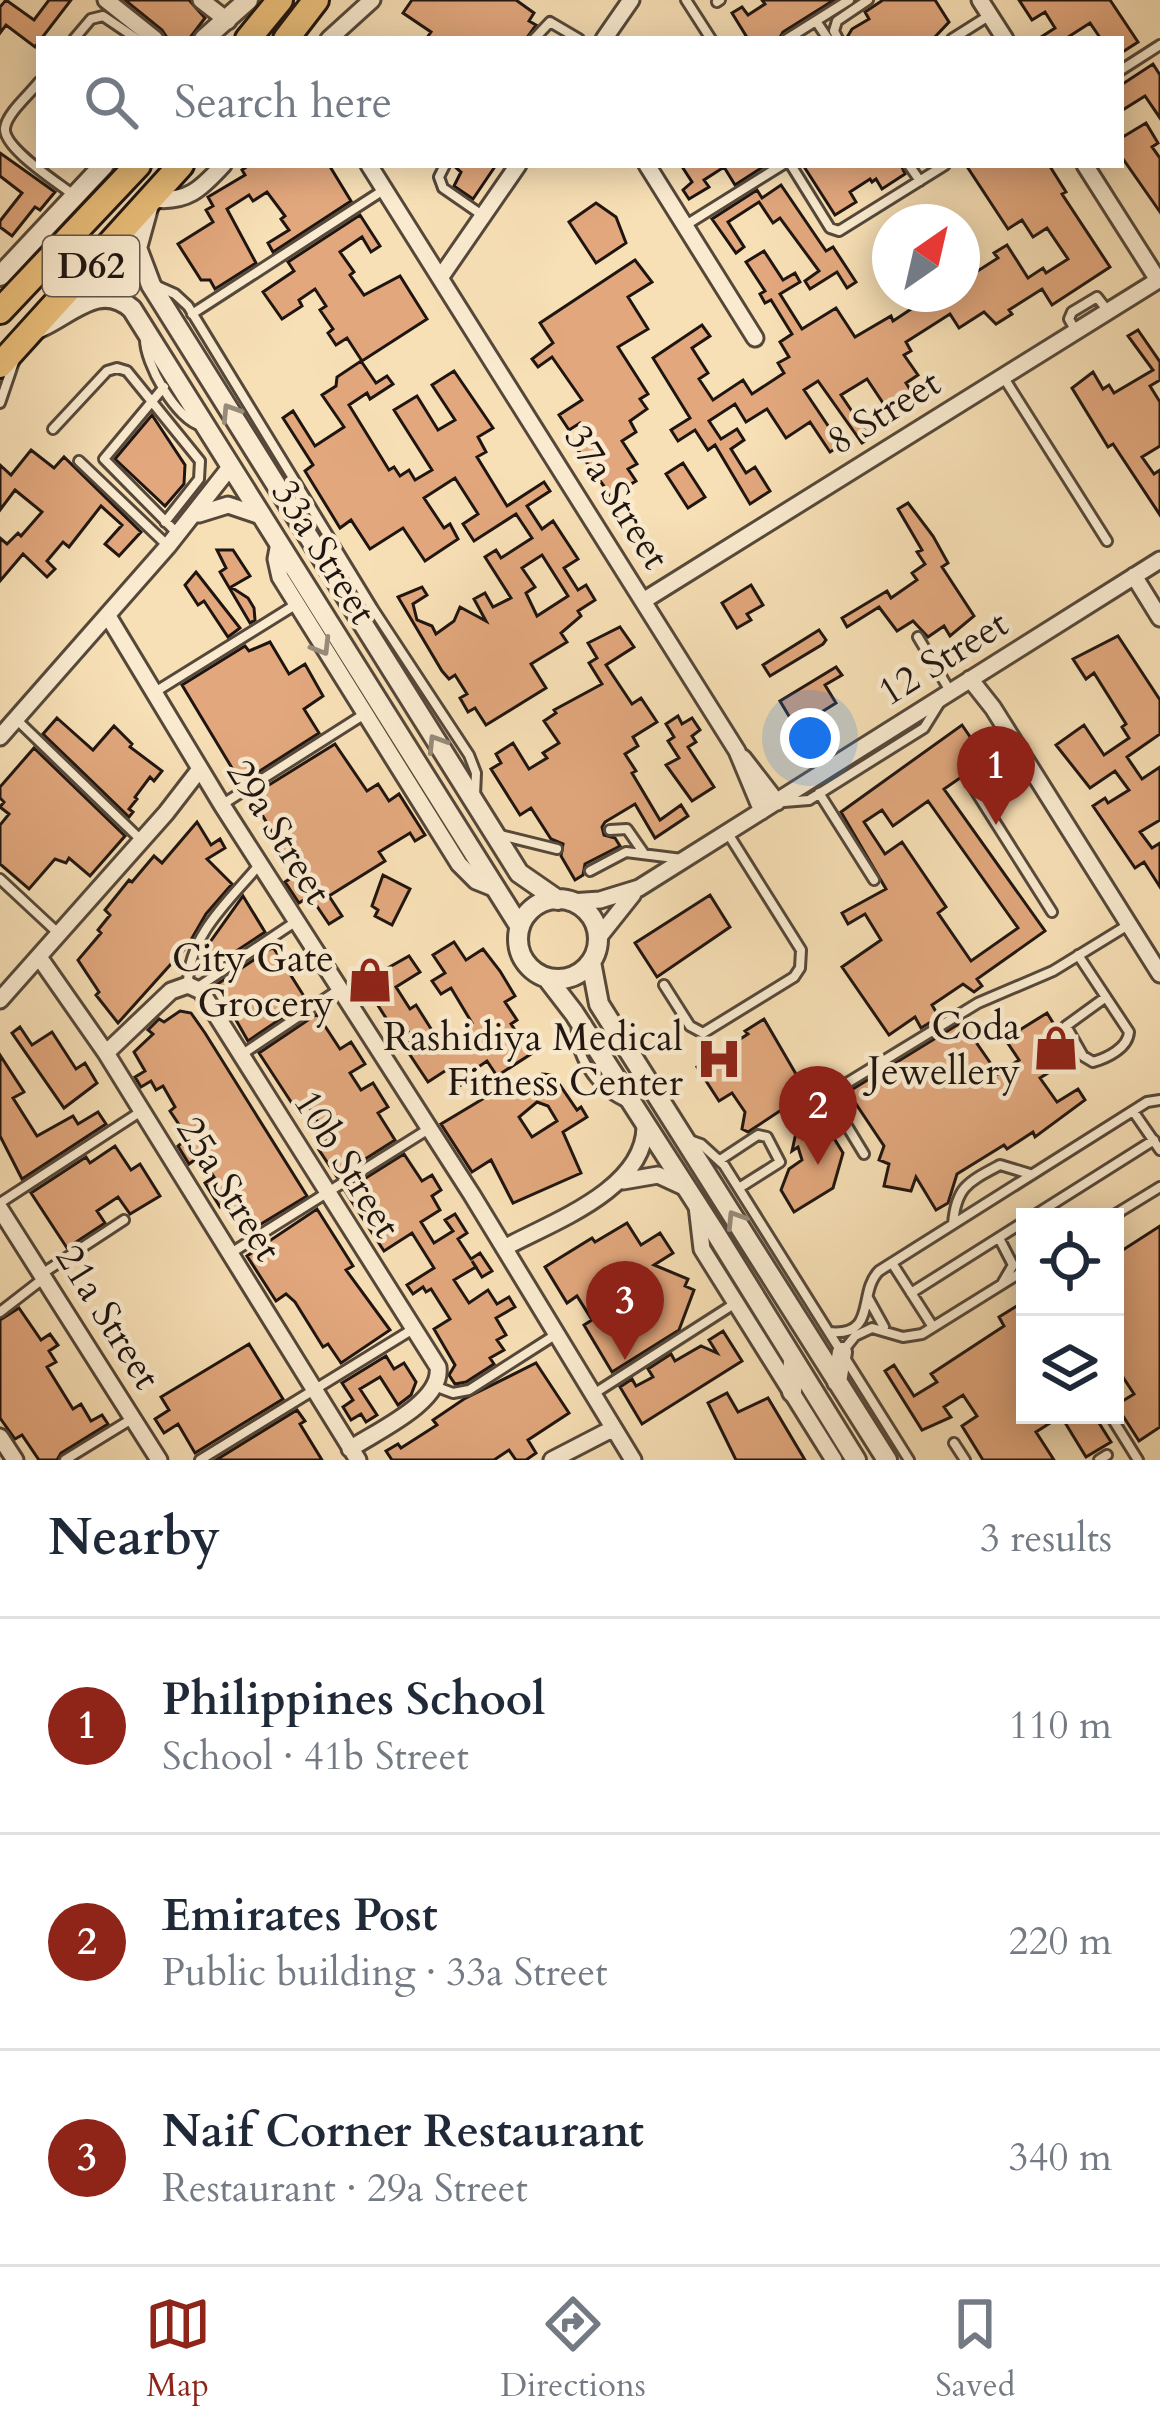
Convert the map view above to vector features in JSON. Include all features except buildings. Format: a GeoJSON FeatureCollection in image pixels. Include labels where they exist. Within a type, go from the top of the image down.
{"type":"FeatureCollection","features":[{"type":"Feature","properties":{"kind":"main road"},"geometry":{"type":"LineString","coordinates":[[250,36],[280,0]]}},
{"type":"Feature","properties":{"kind":"main road"},"geometry":{"type":"LineString","coordinates":[[288,36],[316,0]]}},
{"type":"Feature","properties":{"kind":"main road","name":"D62"},"geometry":{"type":"LineString","coordinates":[[0,311],[135,168]]}},
{"type":"Feature","properties":{"kind":"main road","name":"D62"},"geometry":{"type":"LineString","coordinates":[[16,347],[179,168]]}},
{"type":"Feature","properties":{"kind":"street"},"geometry":{"type":"LineString","coordinates":[[106,0],[150,36]]}},
{"type":"Feature","properties":{"kind":"street"},"geometry":{"type":"LineString","coordinates":[[201,0],[228,21]]}},
{"type":"Feature","properties":{"kind":"street"},"geometry":{"type":"LineString","coordinates":[[208,36],[248,0]]}},
{"type":"Feature","properties":{"kind":"street"},"geometry":{"type":"LineString","coordinates":[[332,36],[372,0]]}},
{"type":"Feature","properties":{"kind":"street"},"geometry":{"type":"LineString","coordinates":[[606,36],[631,0]]}},
{"type":"Feature","properties":{"kind":"street"},"geometry":{"type":"LineString","coordinates":[[987,5],[1003,36]]}},
{"type":"Feature","properties":{"kind":"street"},"geometry":{"type":"LineString","coordinates":[[4,266],[101,168]]}},
{"type":"Feature","properties":{"kind":"street"},"geometry":{"type":"LineString","coordinates":[[152,200],[192,195],[221,168]]}},
{"type":"Feature","properties":{"kind":"street","name":"37a Street"},"geometry":{"type":"LineString","coordinates":[[371,168],[770,806]]}},
{"type":"Feature","properties":{"kind":"street"},"geometry":{"type":"LineString","coordinates":[[440,278],[516,168]]}},
{"type":"Feature","properties":{"kind":"street"},"geometry":{"type":"LineString","coordinates":[[649,168],[755,338]]}},
{"type":"Feature","properties":{"kind":"street"},"geometry":{"type":"LineString","coordinates":[[1087,168],[1159,279]]}},
{"type":"Feature","properties":{"kind":"street","name":"33a Street"},"geometry":{"type":"LineString","coordinates":[[152,200],[136,248],[151,285],[519,873],[538,890],[564,901]]}},
{"type":"Feature","properties":{"kind":"street","name":"8 Street"},"geometry":{"type":"LineString","coordinates":[[643,601],[1159,279]]}},
{"type":"Feature","properties":{"kind":"street","name":"33a Street"},"geometry":{"type":"LineString","coordinates":[[16,347],[92,298],[106,296],[126,303],[520,927]]}},
{"type":"Feature","properties":{"kind":"street"},"geometry":{"type":"LineString","coordinates":[[191,518],[231,466],[242,461],[250,465],[314,560],[334,579]]}},
{"type":"Feature","properties":{"kind":"street"},"geometry":{"type":"LineString","coordinates":[[0,737],[104,621],[170,534],[211,508],[228,505],[263,517]]}},
{"type":"Feature","properties":{"kind":"street"},"geometry":{"type":"LineString","coordinates":[[279,543],[277,568],[363,715],[459,864],[476,880],[496,889]]}},
{"type":"Feature","properties":{"kind":"street","name":"12 Street"},"geometry":{"type":"LineString","coordinates":[[564,901],[600,900],[639,887],[1160,560]]}},
{"type":"Feature","properties":{"kind":"street"},"geometry":{"type":"LineString","coordinates":[[1134,576],[1160,618]]}},
{"type":"Feature","properties":{"kind":"street","name":"29a Street"},"geometry":{"type":"LineString","coordinates":[[104,621],[429,1129],[633,1460]]}},
{"type":"Feature","properties":{"kind":"street"},"geometry":{"type":"LineString","coordinates":[[974,677],[992,698],[993,708],[1160,974]]}},
{"type":"Feature","properties":{"kind":"street"},"geometry":{"type":"LineString","coordinates":[[0,1000],[203,774]]}},
{"type":"Feature","properties":{"kind":"street","name":"12 Street"},"geometry":{"type":"LineString","coordinates":[[598,938],[639,887]]}},
{"type":"Feature","properties":{"kind":"street"},"geometry":{"type":"LineString","coordinates":[[856,1460],[578,1021],[547,978],[521,955],[520,927],[534,907],[564,901],[592,919],[598,938],[591,962],[599,1004],[886,1460]]}},
{"type":"Feature","properties":{"kind":"street","name":"25a Street"},"geometry":{"type":"LineString","coordinates":[[39,957],[106,1053],[355,1456]]}},
{"type":"Feature","properties":{"kind":"street"},"geometry":{"type":"LineString","coordinates":[[547,978],[572,977],[591,962]]}},
{"type":"Feature","properties":{"kind":"street"},"geometry":{"type":"LineString","coordinates":[[106,1053],[171,991],[192,987]]}},
{"type":"Feature","properties":{"kind":"street","name":"10b Street"},"geometry":{"type":"LineString","coordinates":[[192,987],[205,995],[438,1366],[437,1387]]}},
{"type":"Feature","properties":{"kind":"street"},"geometry":{"type":"LineString","coordinates":[[507,1253],[620,1182],[640,1158],[645,1127]]}},
{"type":"Feature","properties":{"kind":"street"},"geometry":{"type":"LineString","coordinates":[[620,1182],[658,1175],[683,1186]]}},
{"type":"Feature","properties":{"kind":"street","name":"21a Street"},"geometry":{"type":"LineString","coordinates":[[0,1206],[159,1460]]}},
{"type":"Feature","properties":{"kind":"street"},"geometry":{"type":"LineString","coordinates":[[697,1206],[699,1243],[834,1460]]}},
{"type":"Feature","properties":{"kind":"street"},"geometry":{"type":"LineString","coordinates":[[746,1284],[763,1280],[786,1313],[799,1319]]}},
{"type":"Feature","properties":{"kind":"street"},"geometry":{"type":"LineString","coordinates":[[837,1382],[842,1352]]}},
{"type":"Feature","properties":{"kind":"street"},"geometry":{"type":"LineString","coordinates":[[792,1392],[793,1359]]}},
{"type":"Feature","properties":{"kind":"street"},"geometry":{"type":"LineString","coordinates":[[355,1456],[437,1387]]}},
{"type":"Feature","properties":{"kind":"street"},"geometry":{"type":"LineString","coordinates":[[552,1460],[609,1424]]}},
{"type":"Feature","properties":{"kind":"street"},"geometry":{"type":"LineString","coordinates":[[0,1437],[15,1460]]}},
{"type":"Feature","properties":{"kind":"lane"},"geometry":{"type":"LineString","coordinates":[[686,0],[709,36]]}},
{"type":"Feature","properties":{"kind":"lane"},"geometry":{"type":"LineString","coordinates":[[792,36],[850,0]]}},
{"type":"Feature","properties":{"kind":"lane"},"geometry":{"type":"LineString","coordinates":[[836,36],[837,21],[868,0]]}},
{"type":"Feature","properties":{"kind":"lane"},"geometry":{"type":"LineString","coordinates":[[955,36],[987,5]]}},
{"type":"Feature","properties":{"kind":"lane"},"geometry":{"type":"LineString","coordinates":[[77,36],[92,19],[103,16],[133,36]]}},
{"type":"Feature","properties":{"kind":"lane"},"geometry":{"type":"LineString","coordinates":[[817,20],[826,36]]}},
{"type":"Feature","properties":{"kind":"lane"},"geometry":{"type":"LineString","coordinates":[[537,36],[550,22],[575,36]]}},
{"type":"Feature","properties":{"kind":"lane"},"geometry":{"type":"LineString","coordinates":[[1124,68],[1160,45]]}},
{"type":"Feature","properties":{"kind":"lane"},"geometry":{"type":"LineString","coordinates":[[36,86],[6,123],[5,133],[11,146],[36,166]]}},
{"type":"Feature","properties":{"kind":"lane"},"geometry":{"type":"LineString","coordinates":[[39,168],[75,196]]}},
{"type":"Feature","properties":{"kind":"lane"},"geometry":{"type":"LineString","coordinates":[[444,168],[439,177],[443,188],[483,216]]}},
{"type":"Feature","properties":{"kind":"lane"},"geometry":{"type":"LineString","coordinates":[[685,226],[777,168]]}},
{"type":"Feature","properties":{"kind":"lane"},"geometry":{"type":"LineString","coordinates":[[793,168],[830,228],[836,230],[940,168]]}},
{"type":"Feature","properties":{"kind":"lane"},"geometry":{"type":"LineString","coordinates":[[911,168],[920,181]]}},
{"type":"Feature","properties":{"kind":"lane"},"geometry":{"type":"LineString","coordinates":[[192,314],[384,189]]}},
{"type":"Feature","properties":{"kind":"lane"},"geometry":{"type":"LineString","coordinates":[[151,285],[176,294],[192,314],[373,609],[469,755],[476,773],[473,802]]}},
{"type":"Feature","properties":{"kind":"lane"},"geometry":{"type":"LineString","coordinates":[[146,331],[147,358],[164,387],[186,420],[206,426]]}},
{"type":"Feature","properties":{"kind":"lane"},"geometry":{"type":"LineString","coordinates":[[0,403],[16,347]]}},
{"type":"Feature","properties":{"kind":"lane"},"geometry":{"type":"LineString","coordinates":[[53,429],[112,369],[127,371],[200,461],[199,479],[170,534]]}},
{"type":"Feature","properties":{"kind":"lane"},"geometry":{"type":"LineString","coordinates":[[1003,377],[1107,541]]}},
{"type":"Feature","properties":{"kind":"lane"},"geometry":{"type":"LineString","coordinates":[[164,387],[104,459],[170,534]]}},
{"type":"Feature","properties":{"kind":"lane"},"geometry":{"type":"LineString","coordinates":[[79,461],[170,534]]}},
{"type":"Feature","properties":{"kind":"lane"},"geometry":{"type":"LineString","coordinates":[[152,694],[296,604]]}},
{"type":"Feature","properties":{"kind":"lane"},"geometry":{"type":"LineString","coordinates":[[770,806],[820,793],[924,728],[946,694],[918,638]]}},
{"type":"Feature","properties":{"kind":"lane"},"geometry":{"type":"LineString","coordinates":[[222,805],[363,715]]}},
{"type":"Feature","properties":{"kind":"lane"},"geometry":{"type":"LineString","coordinates":[[16,719],[141,840]]}},
{"type":"Feature","properties":{"kind":"lane"},"geometry":{"type":"LineString","coordinates":[[1018,747],[975,777],[973,787],[1052,913]]}},
{"type":"Feature","properties":{"kind":"lane"},"geometry":{"type":"LineString","coordinates":[[820,793],[874,880]]}},
{"type":"Feature","properties":{"kind":"lane"},"geometry":{"type":"LineString","coordinates":[[610,830],[627,829],[644,854]]}},
{"type":"Feature","properties":{"kind":"lane"},"geometry":{"type":"LineString","coordinates":[[664,985],[691,1027],[708,1033],[790,981],[800,968],[801,950],[727,832]]}},
{"type":"Feature","properties":{"kind":"lane"},"geometry":{"type":"LineString","coordinates":[[493,833],[557,849]]}},
{"type":"Feature","properties":{"kind":"lane"},"geometry":{"type":"LineString","coordinates":[[590,871],[621,854],[684,860]]}},
{"type":"Feature","properties":{"kind":"lane"},"geometry":{"type":"LineString","coordinates":[[260,864],[200,938],[189,962],[192,987],[297,922]]}},
{"type":"Feature","properties":{"kind":"lane"},"geometry":{"type":"LineString","coordinates":[[0,879],[59,934]]}},
{"type":"Feature","properties":{"kind":"lane"},"geometry":{"type":"LineString","coordinates":[[864,1154],[833,1103],[834,1091],[978,1003],[1042,976],[1129,924]]}},
{"type":"Feature","properties":{"kind":"lane"},"geometry":{"type":"LineString","coordinates":[[1078,956],[1106,997],[1129,1032],[1129,1039],[1093,1062],[1083,1056],[1066,1026],[1106,997]]}},
{"type":"Feature","properties":{"kind":"lane"},"geometry":{"type":"LineString","coordinates":[[240,1056],[339,989]]}},
{"type":"Feature","properties":{"kind":"lane"},"geometry":{"type":"LineString","coordinates":[[829,1332],[844,1332],[865,1315],[872,1278],[892,1263],[1147,1102],[1160,1100]]}},
{"type":"Feature","properties":{"kind":"lane"},"geometry":{"type":"LineString","coordinates":[[0,1206],[142,1111]]}},
{"type":"Feature","properties":{"kind":"lane"},"geometry":{"type":"LineString","coordinates":[[1051,1208],[1157,1145],[1133,1111]]}},
{"type":"Feature","properties":{"kind":"lane"},"geometry":{"type":"LineString","coordinates":[[230,1253],[429,1129]]}},
{"type":"Feature","properties":{"kind":"lane"},"geometry":{"type":"LineString","coordinates":[[720,1160],[758,1135],[767,1137],[780,1162],[739,1188]]}},
{"type":"Feature","properties":{"kind":"lane"},"geometry":{"type":"LineString","coordinates":[[684,1138],[720,1160],[909,1460]]}},
{"type":"Feature","properties":{"kind":"lane"},"geometry":{"type":"LineString","coordinates":[[953,1225],[958,1192],[996,1166],[1009,1165],[1031,1175]]}},
{"type":"Feature","properties":{"kind":"lane"},"geometry":{"type":"LineString","coordinates":[[1124,1209],[1160,1187]]}},
{"type":"Feature","properties":{"kind":"lane"},"geometry":{"type":"LineString","coordinates":[[0,1312],[124,1220]]}},
{"type":"Feature","properties":{"kind":"lane"},"geometry":{"type":"LineString","coordinates":[[911,1293],[1016,1228]]}},
{"type":"Feature","properties":{"kind":"lane"},"geometry":{"type":"LineString","coordinates":[[999,1238],[1013,1265],[1003,1284]]}},
{"type":"Feature","properties":{"kind":"lane"},"geometry":{"type":"LineString","coordinates":[[892,1263],[933,1327]]}},
{"type":"Feature","properties":{"kind":"lane"},"geometry":{"type":"LineString","coordinates":[[842,1352],[861,1332],[885,1328],[910,1337],[1016,1278]]}},
{"type":"Feature","properties":{"kind":"lane"},"geometry":{"type":"LineString","coordinates":[[867,1297],[885,1328]]}},
{"type":"Feature","properties":{"kind":"lane"},"geometry":{"type":"LineString","coordinates":[[592,1395],[735,1303]]}},
{"type":"Feature","properties":{"kind":"lane"},"geometry":{"type":"LineString","coordinates":[[200,1460],[413,1329]]}},
{"type":"Feature","properties":{"kind":"lane"},"geometry":{"type":"LineString","coordinates":[[437,1387],[453,1393],[469,1390],[556,1334]]}},
{"type":"Feature","properties":{"kind":"lane"},"geometry":{"type":"LineString","coordinates":[[65,1460],[133,1418]]}},
{"type":"Feature","properties":{"kind":"lane"},"geometry":{"type":"LineString","coordinates":[[1116,1424],[1138,1460]]}},
{"type":"Feature","properties":{"kind":"lane"},"geometry":{"type":"LineString","coordinates":[[954,1443],[965,1460]]}},
{"type":"Feature","properties":{"kind":"place","name":"Philippines School"},"geometry":{"type":"Point","coordinates":[996,825]}},
{"type":"Feature","properties":{"kind":"place","name":"City Gate Grocery"},"geometry":{"type":"Point","coordinates":[370,980]}},
{"type":"Feature","properties":{"kind":"place","name":"Coda Jewellery"},"geometry":{"type":"Point","coordinates":[1056,1048]}},
{"type":"Feature","properties":{"kind":"place","name":"Rashidiya Medical Fitness Center"},"geometry":{"type":"Point","coordinates":[719,1059]}},
{"type":"Feature","properties":{"kind":"place","name":"Emirates Post"},"geometry":{"type":"Point","coordinates":[818,1165]}},
{"type":"Feature","properties":{"kind":"place","name":"Naif Corner Restaurant"},"geometry":{"type":"Point","coordinates":[625,1360]}}]}
